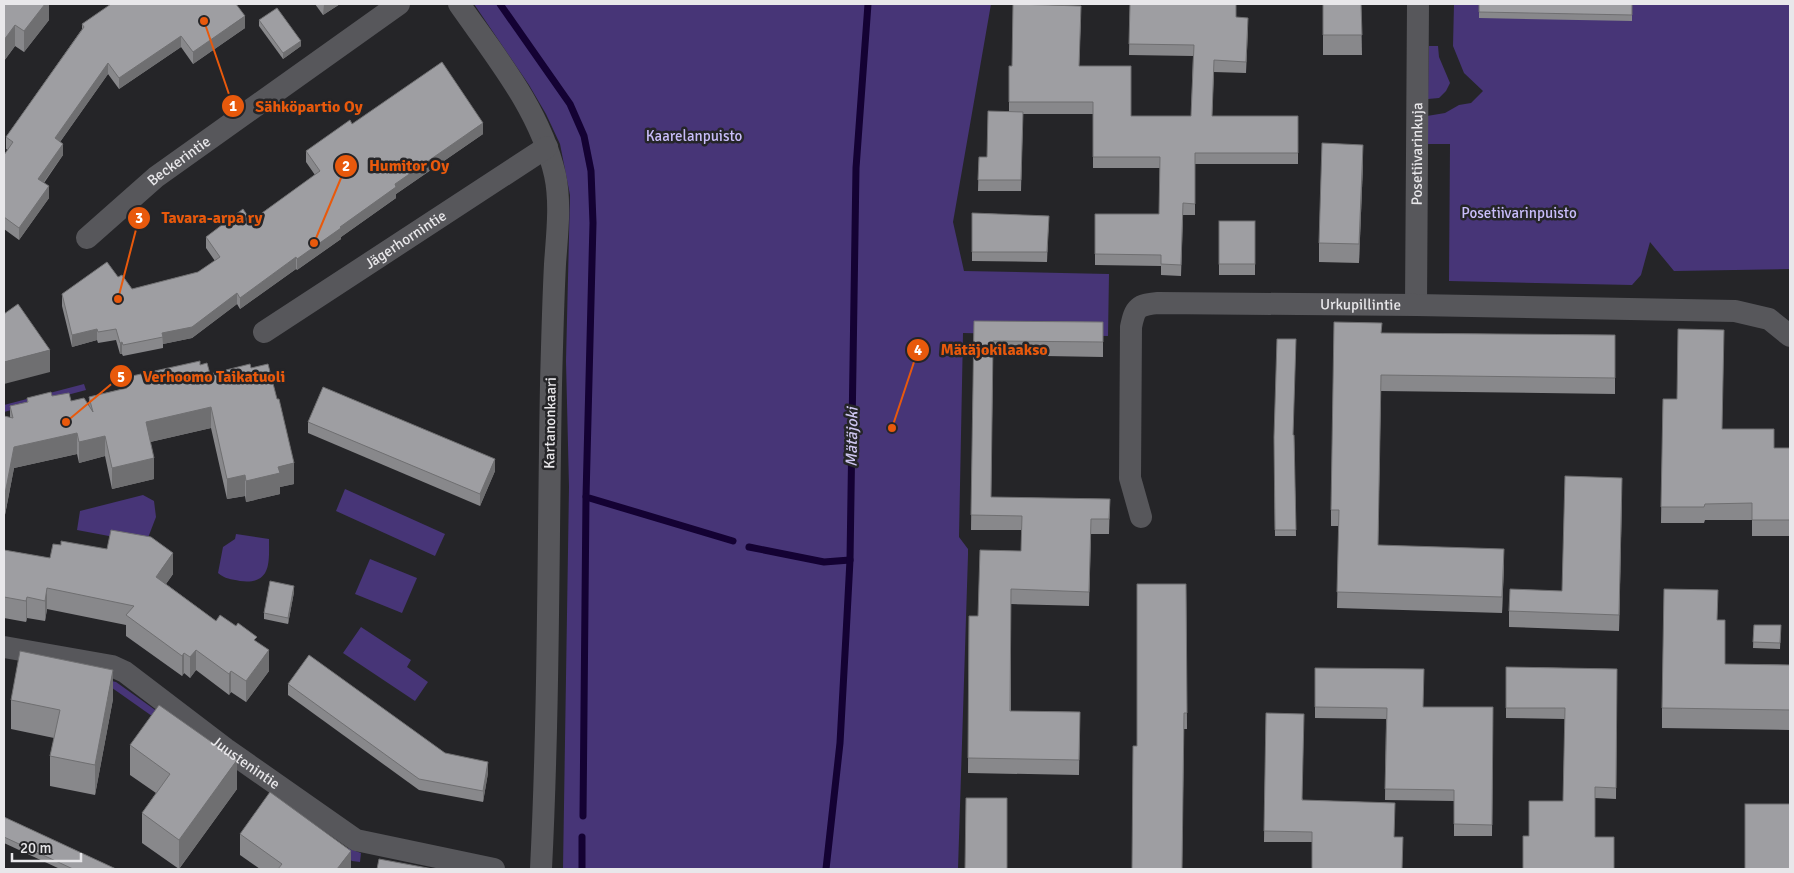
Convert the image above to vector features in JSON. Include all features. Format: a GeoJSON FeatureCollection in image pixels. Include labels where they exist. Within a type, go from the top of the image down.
{"type":"FeatureCollection","features":[{"type":"Feature","properties":{"kind":"street","name":"Beckerintie"},"geometry":{"type":"LineString","coordinates":[[87,238],[156,177],[399,4]]}},
{"type":"Feature","properties":{"kind":"street","name":"Kartanonkaari"},"geometry":{"type":"LineString","coordinates":[[459,4],[531,112],[547,147],[555,176],[557,216],[552,324],[548,632],[542,869]]}},
{"type":"Feature","properties":{"kind":"street","name":"Posetiivarinkuja"},"geometry":{"type":"LineString","coordinates":[[1416,305],[1418,4]]}},
{"type":"Feature","properties":{"kind":"street","name":"Jägerhornintie"},"geometry":{"type":"LineString","coordinates":[[264,332],[547,147]]}},
{"type":"Feature","properties":{"kind":"street","name":"Urkupillintie"},"geometry":{"type":"LineString","coordinates":[[1141,517],[1130,478],[1131,327],[1134,312],[1140,306],[1158,303],[1416,305],[1735,311],[1769,320],[1790,336]]}},
{"type":"Feature","properties":{"kind":"street","name":"Juustenintie"},"geometry":{"type":"LineString","coordinates":[[4,647],[112,666],[125,672],[226,749],[356,840],[494,869]]}},
{"type":"Feature","properties":{"kind":"green space","name":"Kaarelanpuisto"},"geometry":{"type":"Polygon","coordinates":[[[474,4],[991,4],[953,222],[964,271],[1109,274],[1108,336],[963,333],[959,537],[968,549],[968,555],[958,869],[563,869],[569,487],[566,361],[570,195],[560,144],[546,114],[529,85],[474,4]]]}},
{"type":"Feature","properties":{"kind":"green space","name":"Posetiivarinpuisto"},"geometry":{"type":"Polygon","coordinates":[[[1454,4],[1790,4],[1790,269],[1674,271],[1650,242],[1641,275],[1632,285],[1449,281],[1450,144],[1427,144],[1427,116],[1445,113],[1459,105],[1471,103],[1483,91],[1464,73],[1453,46],[1454,4]]]}},
{"type":"Feature","properties":{"kind":"green space"},"geometry":{"type":"Polygon","coordinates":[[[1429,46],[1438,46],[1439,57],[1450,83],[1446,91],[1439,98],[1428,99],[1429,46]]]}},
{"type":"Feature","properties":{"kind":"green space"},"geometry":{"type":"Polygon","coordinates":[[[84,384],[86,390],[4,412],[4,405],[84,384]]]}},
{"type":"Feature","properties":{"kind":"green space"},"geometry":{"type":"Polygon","coordinates":[[[345,489],[445,534],[435,556],[336,511],[345,489]]]}},
{"type":"Feature","properties":{"kind":"green space"},"geometry":{"type":"Polygon","coordinates":[[[143,495],[154,501],[156,517],[146,543],[77,530],[80,511],[143,495]]]}},
{"type":"Feature","properties":{"kind":"green space"},"geometry":{"type":"Polygon","coordinates":[[[236,534],[269,539],[268,563],[263,576],[258,579],[240,581],[226,578],[218,573],[223,547],[235,539],[236,534]]]}},
{"type":"Feature","properties":{"kind":"green space"},"geometry":{"type":"Polygon","coordinates":[[[370,559],[417,578],[402,613],[355,594],[370,559]]]}},
{"type":"Feature","properties":{"kind":"green space"},"geometry":{"type":"Polygon","coordinates":[[[361,627],[411,660],[407,667],[428,682],[415,701],[343,653],[361,627]]]}},
{"type":"Feature","properties":{"kind":"green space"},"geometry":{"type":"Polygon","coordinates":[[[98,678],[116,682],[207,747],[203,752],[98,678]]]}},
{"type":"Feature","properties":{"kind":"green space"},"geometry":{"type":"Polygon","coordinates":[[[322,839],[361,853],[360,862],[352,861],[322,839]]]}},
{"type":"Feature","properties":{"kind":"building"},"geometry":{"type":"Polygon","coordinates":[[[4,4],[45,4],[24,31],[15,25],[4,40],[4,4]]]}},
{"type":"Feature","properties":{"kind":"building"},"geometry":{"type":"Polygon","coordinates":[[[111,4],[236,4],[245,16],[193,52],[181,36],[119,78],[108,63],[55,138],[63,144],[38,179],[49,186],[19,228],[4,217],[4,155],[13,142],[6,137],[84,27],[82,24],[111,4]]]}},
{"type":"Feature","properties":{"kind":"building"},"geometry":{"type":"Polygon","coordinates":[[[1013,4],[1081,6],[1079,66],[1131,66],[1131,116],[1191,116],[1194,45],[1129,44],[1130,4],[1236,4],[1236,17],[1248,18],[1246,62],[1214,60],[1212,116],[1298,116],[1298,153],[1195,153],[1195,204],[1183,203],[1181,265],[1161,264],[1161,255],[1095,254],[1095,214],[1159,214],[1160,157],[1093,157],[1093,102],[1009,102],[1009,66],[1012,66],[1013,4]]]}},
{"type":"Feature","properties":{"kind":"building"},"geometry":{"type":"Polygon","coordinates":[[[1323,4],[1361,4],[1362,35],[1323,35],[1323,4]]]}},
{"type":"Feature","properties":{"kind":"building"},"geometry":{"type":"Polygon","coordinates":[[[1479,4],[1632,4],[1632,15],[1479,12],[1479,4]]]}},
{"type":"Feature","properties":{"kind":"building"},"geometry":{"type":"Polygon","coordinates":[[[277,8],[301,41],[283,53],[259,20],[277,8]]]}},
{"type":"Feature","properties":{"kind":"building"},"geometry":{"type":"Polygon","coordinates":[[[442,62],[483,123],[395,184],[396,187],[341,228],[297,259],[296,257],[240,298],[237,293],[192,327],[162,333],[163,337],[123,345],[122,342],[120,343],[116,329],[98,332],[97,329],[72,335],[62,294],[107,262],[118,277],[122,275],[132,289],[198,272],[220,257],[206,237],[243,209],[251,221],[320,171],[306,151],[350,120],[352,124],[442,62]]]}},
{"type":"Feature","properties":{"kind":"building"},"geometry":{"type":"Polygon","coordinates":[[[988,111],[1023,112],[1021,180],[978,180],[979,157],[987,157],[988,111]]]}},
{"type":"Feature","properties":{"kind":"building"},"geometry":{"type":"Polygon","coordinates":[[[1322,143],[1363,145],[1359,244],[1319,243],[1322,143]]]}},
{"type":"Feature","properties":{"kind":"building"},"geometry":{"type":"Polygon","coordinates":[[[972,213],[1049,216],[1047,252],[972,252],[972,213]]]}},
{"type":"Feature","properties":{"kind":"building"},"geometry":{"type":"Polygon","coordinates":[[[1219,221],[1255,221],[1255,264],[1219,264],[1219,221]]]}},
{"type":"Feature","properties":{"kind":"building"},"geometry":{"type":"Polygon","coordinates":[[[18,304],[50,350],[4,362],[4,314],[18,304]]]}},
{"type":"Feature","properties":{"kind":"building"},"geometry":{"type":"Polygon","coordinates":[[[974,321],[1103,322],[1103,342],[993,341],[991,497],[1110,499],[1109,519],[1091,519],[1089,592],[1011,589],[1010,711],[1080,712],[1079,760],[968,758],[969,616],[978,616],[980,550],[1021,551],[1022,516],[971,515],[974,321]]]}},
{"type":"Feature","properties":{"kind":"building"},"geometry":{"type":"Polygon","coordinates":[[[1334,322],[1382,323],[1381,333],[1615,335],[1615,378],[1381,375],[1378,545],[1504,549],[1502,597],[1337,592],[1339,510],[1331,510],[1334,322]]]}},
{"type":"Feature","properties":{"kind":"building"},"geometry":{"type":"Polygon","coordinates":[[[1678,329],[1724,330],[1722,429],[1774,429],[1774,448],[1790,448],[1790,520],[1752,520],[1752,503],[1705,504],[1704,507],[1661,507],[1663,399],[1677,399],[1678,329]]]}},
{"type":"Feature","properties":{"kind":"building"},"geometry":{"type":"Polygon","coordinates":[[[1277,339],[1296,339],[1293,435],[1296,530],[1275,530],[1274,437],[1277,339]]]}},
{"type":"Feature","properties":{"kind":"building"},"geometry":{"type":"Polygon","coordinates":[[[200,361],[200,365],[207,363],[210,374],[250,364],[251,368],[268,364],[277,399],[279,399],[294,463],[278,467],[280,473],[246,481],[245,475],[227,479],[211,407],[146,422],[154,458],[112,468],[105,436],[79,442],[77,433],[14,447],[4,499],[4,416],[13,418],[10,406],[28,402],[27,398],[51,392],[52,396],[69,393],[71,401],[84,398],[93,412],[89,397],[127,388],[126,382],[133,380],[132,376],[200,361]]]}},
{"type":"Feature","properties":{"kind":"building"},"geometry":{"type":"Polygon","coordinates":[[[323,387],[495,459],[480,494],[308,422],[323,387]]]}},
{"type":"Feature","properties":{"kind":"building"},"geometry":{"type":"Polygon","coordinates":[[[1565,476],[1622,478],[1619,615],[1509,611],[1510,589],[1562,591],[1565,476]]]}},
{"type":"Feature","properties":{"kind":"building"},"geometry":{"type":"Polygon","coordinates":[[[111,530],[151,537],[173,553],[156,577],[216,621],[220,615],[236,626],[238,623],[257,637],[254,640],[269,650],[246,681],[231,671],[229,674],[196,650],[190,657],[184,653],[182,656],[126,615],[134,606],[47,588],[45,601],[27,597],[26,601],[4,597],[4,550],[50,558],[53,544],[61,545],[61,541],[107,549],[111,530]]]}},
{"type":"Feature","properties":{"kind":"building"},"geometry":{"type":"Polygon","coordinates":[[[270,581],[294,586],[288,618],[264,613],[270,581]]]}},
{"type":"Feature","properties":{"kind":"building"},"geometry":{"type":"Polygon","coordinates":[[[1137,584],[1186,584],[1187,713],[1184,713],[1182,869],[1132,869],[1133,746],[1137,746],[1137,584]]]}},
{"type":"Feature","properties":{"kind":"building"},"geometry":{"type":"Polygon","coordinates":[[[1664,589],[1718,590],[1717,620],[1725,620],[1725,664],[1790,665],[1790,710],[1662,708],[1664,589]]]}},
{"type":"Feature","properties":{"kind":"building"},"geometry":{"type":"Polygon","coordinates":[[[1754,625],[1781,625],[1780,643],[1753,642],[1754,625]]]}},
{"type":"Feature","properties":{"kind":"building"},"geometry":{"type":"Polygon","coordinates":[[[20,651],[113,670],[95,765],[50,756],[60,710],[11,700],[20,651]]]}},
{"type":"Feature","properties":{"kind":"building"},"geometry":{"type":"Polygon","coordinates":[[[309,655],[445,753],[488,762],[483,791],[419,779],[288,684],[309,655]]]}},
{"type":"Feature","properties":{"kind":"building"},"geometry":{"type":"Polygon","coordinates":[[[1506,667],[1617,669],[1616,788],[1595,787],[1595,837],[1614,837],[1614,869],[1523,869],[1523,836],[1529,836],[1529,801],[1563,801],[1565,708],[1506,708],[1506,667]]]}},
{"type":"Feature","properties":{"kind":"building"},"geometry":{"type":"Polygon","coordinates":[[[1315,668],[1424,669],[1423,707],[1493,707],[1492,825],[1454,824],[1454,790],[1385,789],[1387,708],[1315,707],[1315,668]]]}},
{"type":"Feature","properties":{"kind":"building"},"geometry":{"type":"Polygon","coordinates":[[[159,705],[237,760],[179,840],[142,813],[170,774],[130,745],[159,705]]]}},
{"type":"Feature","properties":{"kind":"building"},"geometry":{"type":"Polygon","coordinates":[[[1266,713],[1304,714],[1302,800],[1395,803],[1394,837],[1403,837],[1402,869],[1312,869],[1312,832],[1264,831],[1266,713]]]}},
{"type":"Feature","properties":{"kind":"building"},"geometry":{"type":"Polygon","coordinates":[[[270,792],[351,851],[337,869],[278,869],[282,864],[240,834],[270,792]]]}},
{"type":"Feature","properties":{"kind":"building"},"geometry":{"type":"Polygon","coordinates":[[[966,798],[1007,798],[1007,869],[965,869],[966,798]]]}},
{"type":"Feature","properties":{"kind":"building"},"geometry":{"type":"Polygon","coordinates":[[[1745,804],[1790,804],[1790,869],[1745,869],[1745,804]]]}},
{"type":"Feature","properties":{"kind":"building"},"geometry":{"type":"Polygon","coordinates":[[[4,817],[116,869],[73,869],[4,837],[4,817]]]}},
{"type":"Feature","properties":{"kind":"building"},"geometry":{"type":"Polygon","coordinates":[[[379,859],[433,869],[377,869],[379,859]]]}},
{"type":"Feature","properties":{"kind":"waterway"},"geometry":{"type":"LineString","coordinates":[[500,4],[570,104],[584,136],[591,171],[593,223],[586,497],[733,541]]}},
{"type":"Feature","properties":{"kind":"waterway","name":"Mätäjoki"},"geometry":{"type":"LineString","coordinates":[[826,869],[840,743],[850,560],[856,168],[868,4]]}},
{"type":"Feature","properties":{"kind":"waterway"},"geometry":{"type":"LineString","coordinates":[[583,816],[586,497]]}},
{"type":"Feature","properties":{"kind":"waterway"},"geometry":{"type":"LineString","coordinates":[[749,547],[824,562],[850,560]]}},
{"type":"Feature","properties":{"kind":"waterway"},"geometry":{"type":"LineString","coordinates":[[582,837],[582,869]]}},
{"type":"Feature","properties":{"kind":"place","name":"Sähköpartio Oy"},"geometry":{"type":"Point","coordinates":[204,21]}},
{"type":"Feature","properties":{"kind":"place","name":"Humitor Oy"},"geometry":{"type":"Point","coordinates":[314,243]}},
{"type":"Feature","properties":{"kind":"place","name":"Tavara-arpa ry"},"geometry":{"type":"Point","coordinates":[118,299]}},
{"type":"Feature","properties":{"kind":"place","name":"Verhoomo Taikatuoli"},"geometry":{"type":"Point","coordinates":[66,422]}},
{"type":"Feature","properties":{"kind":"place","name":"Mätäjokilaakso"},"geometry":{"type":"Point","coordinates":[892,428]}}]}
